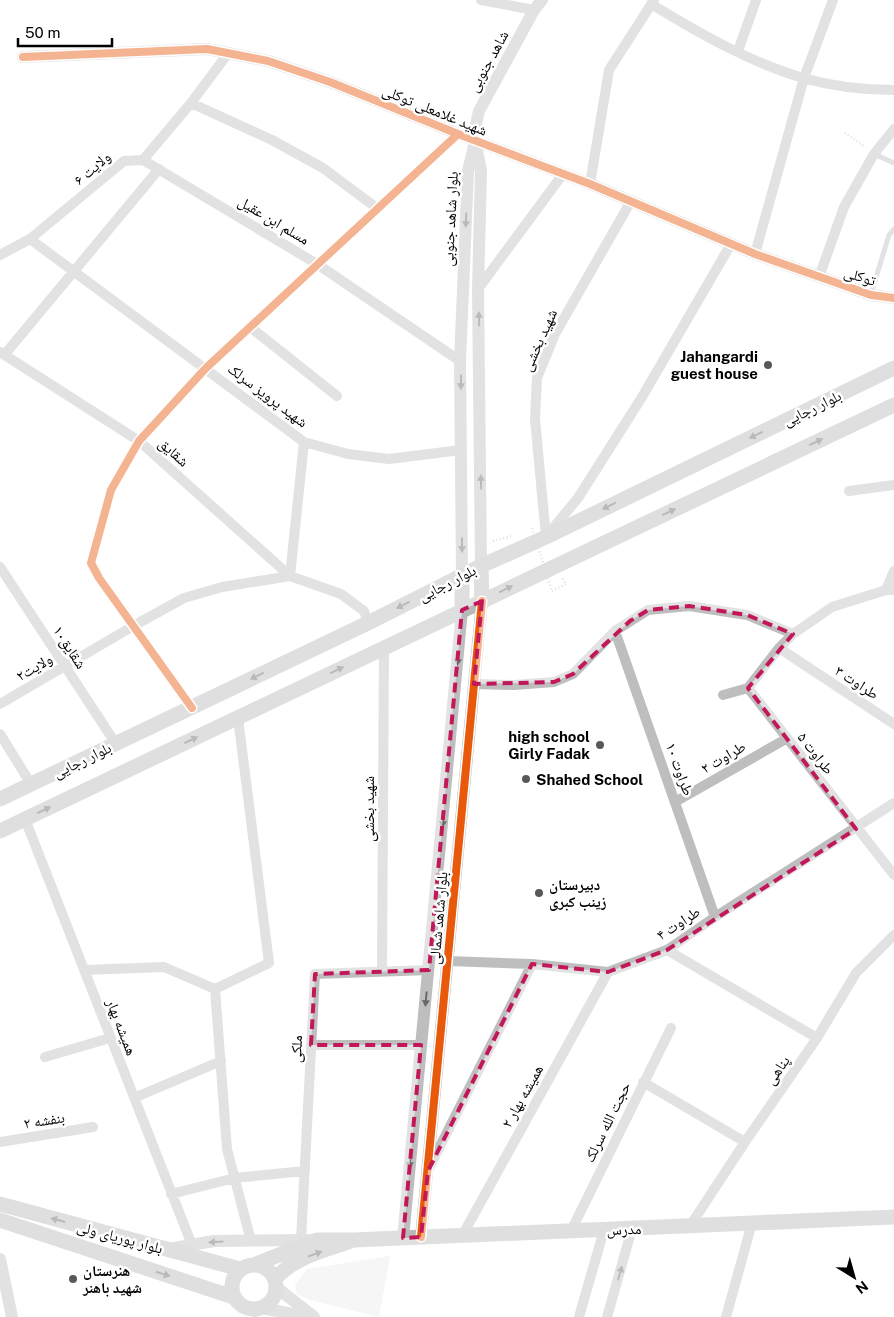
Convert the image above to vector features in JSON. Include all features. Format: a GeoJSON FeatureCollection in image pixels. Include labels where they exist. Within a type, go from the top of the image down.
{"type":"FeatureCollection","features":[{"type":"Feature","properties":{"kind":"main road","name":"بلوار رجایی"},"geometry":{"type":"LineString","coordinates":[[0,799],[894,368]]}},
{"type":"Feature","properties":{"kind":"main road","name":"بلوار رجایی"},"geometry":{"type":"LineString","coordinates":[[0,831],[894,405]]}},
{"type":"Feature","properties":{"kind":"main road"},"geometry":{"type":"LineString","coordinates":[[481,566],[482,601]]}},
{"type":"Feature","properties":{"kind":"main road"},"geometry":{"type":"LineString","coordinates":[[462,575],[462,610]]}},
{"type":"Feature","properties":{"kind":"main road","name":"بلوار پوریای ولی"},"geometry":{"type":"LineString","coordinates":[[0,1204],[240,1269]]}},
{"type":"Feature","properties":{"kind":"main road","name":"مدرس"},"geometry":{"type":"LineString","coordinates":[[256,1264],[317,1240],[462,1236],[894,1218]]}},
{"type":"Feature","properties":{"kind":"main road","name":"بلوار پوریای ولی"},"geometry":{"type":"LineString","coordinates":[[0,1220],[233,1297]]}},
{"type":"Feature","properties":{"kind":"main road","name":"مدرس"},"geometry":{"type":"LineString","coordinates":[[276,1283],[284,1268],[300,1259],[354,1240]]}},
{"type":"Feature","properties":{"kind":"main road"},"geometry":{"type":"LineString","coordinates":[[256,1264],[264,1267],[270,1272],[276,1283],[274,1296],[270,1303],[257,1312],[241,1306],[233,1297],[232,1282],[240,1269],[247,1265],[256,1264]]}},
{"type":"Feature","properties":{"kind":"street"},"geometry":{"type":"LineString","coordinates":[[481,0],[538,5]]}},
{"type":"Feature","properties":{"kind":"street"},"geometry":{"type":"LineString","coordinates":[[738,51],[756,0]]}},
{"type":"Feature","properties":{"kind":"street"},"geometry":{"type":"LineString","coordinates":[[756,254],[804,78],[833,0]]}},
{"type":"Feature","properties":{"kind":"street"},"geometry":{"type":"LineString","coordinates":[[590,184],[609,70],[652,2],[700,34],[763,63],[804,78],[847,86],[894,90]]}},
{"type":"Feature","properties":{"kind":"street","name":"شاهد جنوبی"},"geometry":{"type":"LineString","coordinates":[[475,141],[474,134],[479,111],[538,5]]}},
{"type":"Feature","properties":{"kind":"street","name":"شهید غلامعلی توکلی"},"geometry":{"type":"LineString","coordinates":[[23,57],[207,49],[268,60],[330,82],[475,141],[590,184],[730,244],[819,277]]}},
{"type":"Feature","properties":{"kind":"street"},"geometry":{"type":"LineString","coordinates":[[143,160],[191,103],[229,52]]}},
{"type":"Feature","properties":{"kind":"street"},"geometry":{"type":"LineString","coordinates":[[191,103],[272,140],[323,168],[378,208]]}},
{"type":"Feature","properties":{"kind":"street"},"geometry":{"type":"LineString","coordinates":[[819,277],[844,207],[874,154],[894,129]]}},
{"type":"Feature","properties":{"kind":"street"},"geometry":{"type":"LineString","coordinates":[[192,708],[99,578],[91,563],[111,490],[139,441],[206,368],[458,134]]}},
{"type":"Feature","properties":{"kind":"street","name":"بلوار شاهد جنوبی"},"geometry":{"type":"LineString","coordinates":[[475,141],[481,171],[478,289],[481,566]]}},
{"type":"Feature","properties":{"kind":"street","name":"بلوار شاهد جنوبی"},"geometry":{"type":"LineString","coordinates":[[462,575],[460,362],[468,171],[475,141]]}},
{"type":"Feature","properties":{"kind":"street","name":"ولایت ۶"},"geometry":{"type":"LineString","coordinates":[[0,255],[30,239],[124,160],[143,160]]}},
{"type":"Feature","properties":{"kind":"street","name":"مسلم ابن عقیل"},"geometry":{"type":"LineString","coordinates":[[143,160],[317,264],[460,362]]}},
{"type":"Feature","properties":{"kind":"street"},"geometry":{"type":"LineString","coordinates":[[3,353],[159,169]]}},
{"type":"Feature","properties":{"kind":"street"},"geometry":{"type":"LineString","coordinates":[[478,289],[563,174]]}},
{"type":"Feature","properties":{"kind":"street","name":"شهید بخشی"},"geometry":{"type":"LineString","coordinates":[[546,537],[534,419],[537,378],[555,334],[631,201]]}},
{"type":"Feature","properties":{"kind":"street","name":"شهید پرویز سرلک"},"geometry":{"type":"LineString","coordinates":[[30,239],[304,442],[348,454],[389,459],[461,450]]}},
{"type":"Feature","properties":{"kind":"street"},"geometry":{"type":"LineString","coordinates":[[546,537],[578,498],[636,406],[730,244]]}},
{"type":"Feature","properties":{"kind":"street","name":"توکلی"},"geometry":{"type":"LineString","coordinates":[[819,277],[871,295],[894,298]]}},
{"type":"Feature","properties":{"kind":"street"},"geometry":{"type":"LineString","coordinates":[[250,327],[337,396]]}},
{"type":"Feature","properties":{"kind":"street","name":"شقایق"},"geometry":{"type":"LineString","coordinates":[[3,353],[139,441],[290,576]]}},
{"type":"Feature","properties":{"kind":"street"},"geometry":{"type":"LineString","coordinates":[[304,442],[290,576],[342,594],[364,611],[368,623]]}},
{"type":"Feature","properties":{"kind":"street"},"geometry":{"type":"LineString","coordinates":[[849,490],[894,485]]}},
{"type":"Feature","properties":{"kind":"street","name":"شقایق۱۰"},"geometry":{"type":"LineString","coordinates":[[1,570],[116,744]]}},
{"type":"Feature","properties":{"kind":"street"},"geometry":{"type":"LineString","coordinates":[[723,695],[748,688],[779,648],[793,634],[832,608],[890,590],[894,571]]}},
{"type":"Feature","properties":{"kind":"street","name":"ولایت۲"},"geometry":{"type":"LineString","coordinates":[[0,704],[184,598],[222,587],[290,576]]}},
{"type":"Feature","properties":{"kind":"street","name":"بلوار شاهد شمالی"},"geometry":{"type":"LineString","coordinates":[[421,1237],[482,601]]}},
{"type":"Feature","properties":{"kind":"street"},"geometry":{"type":"LineString","coordinates":[[474,684],[514,685],[554,682],[573,674],[615,631],[648,610],[689,606],[747,615],[793,634]]}},
{"type":"Feature","properties":{"kind":"street","name":"بلوار شاهد شمالی"},"geometry":{"type":"LineString","coordinates":[[403,1238],[462,610]]}},
{"type":"Feature","properties":{"kind":"street","name":"طراوت ۱۰"},"geometry":{"type":"LineString","coordinates":[[615,631],[715,917]]}},
{"type":"Feature","properties":{"kind":"street","name":"شهید بخشی"},"geometry":{"type":"LineString","coordinates":[[382,972],[384,647]]}},
{"type":"Feature","properties":{"kind":"street","name":"طراوت ۳"},"geometry":{"type":"LineString","coordinates":[[779,648],[894,724]]}},
{"type":"Feature","properties":{"kind":"street","name":"طراوت ۵"},"geometry":{"type":"LineString","coordinates":[[748,688],[856,829],[894,875]]}},
{"type":"Feature","properties":{"kind":"street"},"geometry":{"type":"LineString","coordinates":[[84,970],[164,967],[215,989],[269,963],[238,718]]}},
{"type":"Feature","properties":{"kind":"street"},"geometry":{"type":"LineString","coordinates":[[0,734],[31,784]]}},
{"type":"Feature","properties":{"kind":"street","name":"طراوت ۲"},"geometry":{"type":"LineString","coordinates":[[676,802],[786,739]]}},
{"type":"Feature","properties":{"kind":"street","name":"طراوت ۴"},"geometry":{"type":"LineString","coordinates":[[448,962],[532,964],[608,972],[667,950],[715,917],[894,804]]}},
{"type":"Feature","properties":{"kind":"street","name":"همیشه بهار"},"geometry":{"type":"LineString","coordinates":[[25,819],[192,1245]]}},
{"type":"Feature","properties":{"kind":"street","name":"پناهی"},"geometry":{"type":"LineString","coordinates":[[690,1226],[817,1038],[856,973],[894,935]]}},
{"type":"Feature","properties":{"kind":"street"},"geometry":{"type":"LineString","coordinates":[[667,950],[817,1038]]}},
{"type":"Feature","properties":{"kind":"street"},"geometry":{"type":"LineString","coordinates":[[428,1171],[532,964]]}},
{"type":"Feature","properties":{"kind":"street","name":"ملکی"},"geometry":{"type":"LineString","coordinates":[[301,1240],[314,974],[428,970]]}},
{"type":"Feature","properties":{"kind":"street","name":"همیشه بهار ۲"},"geometry":{"type":"LineString","coordinates":[[462,1236],[608,972]]}},
{"type":"Feature","properties":{"kind":"street"},"geometry":{"type":"LineString","coordinates":[[215,989],[222,1061],[227,1149],[251,1241]]}},
{"type":"Feature","properties":{"kind":"street","name":"حجت الله سرلک"},"geometry":{"type":"LineString","coordinates":[[571,1231],[671,1028]]}},
{"type":"Feature","properties":{"kind":"street"},"geometry":{"type":"LineString","coordinates":[[45,1057],[110,1038]]}},
{"type":"Feature","properties":{"kind":"street"},"geometry":{"type":"LineString","coordinates":[[311,1045],[422,1045]]}},
{"type":"Feature","properties":{"kind":"street"},"geometry":{"type":"LineString","coordinates":[[134,1098],[222,1061]]}},
{"type":"Feature","properties":{"kind":"street"},"geometry":{"type":"LineString","coordinates":[[643,1082],[745,1142]]}},
{"type":"Feature","properties":{"kind":"street","name":"بنفشه ۲"},"geometry":{"type":"LineString","coordinates":[[0,1142],[93,1127]]}},
{"type":"Feature","properties":{"kind":"street"},"geometry":{"type":"LineString","coordinates":[[171,1194],[234,1178],[304,1171]]}},
{"type":"Feature","properties":{"kind":"street"},"geometry":{"type":"LineString","coordinates":[[726,1317],[752,1224]]}},
{"type":"Feature","properties":{"kind":"street"},"geometry":{"type":"LineString","coordinates":[[607,1317],[632,1228]]}},
{"type":"Feature","properties":{"kind":"street"},"geometry":{"type":"LineString","coordinates":[[579,1317],[604,1230]]}},
{"type":"Feature","properties":{"kind":"street"},"geometry":{"type":"LineString","coordinates":[[166,1249],[214,1242],[317,1240]]}},
{"type":"Feature","properties":{"kind":"street"},"geometry":{"type":"LineString","coordinates":[[0,1259],[12,1317]]}},
{"type":"Feature","properties":{"kind":"street"},"geometry":{"type":"LineString","coordinates":[[276,1283],[314,1317]]}},
{"type":"Feature","properties":{"kind":"street"},"geometry":{"type":"LineString","coordinates":[[257,1312],[308,1317]]}},
{"type":"Feature","properties":{"kind":"lane"},"geometry":{"type":"LineString","coordinates":[[874,154],[894,163]]}},
{"type":"Feature","properties":{"kind":"lane"},"geometry":{"type":"LineString","coordinates":[[871,295],[888,235],[894,229]]}},
{"type":"Feature","properties":{"kind":"path"},"geometry":{"type":"LineString","coordinates":[[845,134],[874,154]]}},
{"type":"Feature","properties":{"kind":"path"},"geometry":{"type":"LineString","coordinates":[[532,528],[552,591],[566,584]]}},
{"type":"Feature","properties":{"kind":"path"},"geometry":{"type":"LineString","coordinates":[[481,544],[513,536]]}},
{"type":"Feature","properties":{"kind":"highlighted area"},"geometry":{"type":"Polygon","coordinates":[[[482,601],[474,684],[554,682],[573,674],[630,621],[648,610],[689,606],[747,615],[793,634],[748,688],[856,829],[667,950],[608,972],[532,964],[428,1171],[421,1237],[403,1238],[421,1045],[311,1045],[315,974],[429,970],[462,610],[482,601]]]}},
{"type":"Feature","properties":{"kind":"shaded area"},"geometry":{"type":"Polygon","coordinates":[[[390,1256],[379,1317],[310,1300],[297,1294],[295,1285],[307,1269],[390,1256]]]}},
{"type":"Feature","properties":{"kind":"cycle path"},"geometry":{"type":"LineString","coordinates":[[23,57],[207,49],[268,61],[330,82],[458,134],[590,184],[755,254],[871,295],[894,298]]}},
{"type":"Feature","properties":{"kind":"cycle path"},"geometry":{"type":"LineString","coordinates":[[192,708],[99,578],[91,563],[111,490],[139,441],[206,368],[458,134]]}},
{"type":"Feature","properties":{"kind":"cycle path"},"geometry":{"type":"LineString","coordinates":[[421,1237],[482,601]]}},
{"type":"Feature","properties":{"kind":"place","name":"Jahangardi guest house"},"geometry":{"type":"Point","coordinates":[768,365]}},
{"type":"Feature","properties":{"kind":"place","name":"high school Girly Fadak"},"geometry":{"type":"Point","coordinates":[600,745]}},
{"type":"Feature","properties":{"kind":"place","name":"Shahed School"},"geometry":{"type":"Point","coordinates":[526,779]}},
{"type":"Feature","properties":{"kind":"place","name":"دبیرستان زینب کبری"},"geometry":{"type":"Point","coordinates":[539,893]}},
{"type":"Feature","properties":{"kind":"place","name":"هنرستان شهید باهنر"},"geometry":{"type":"Point","coordinates":[73,1279]}}]}
